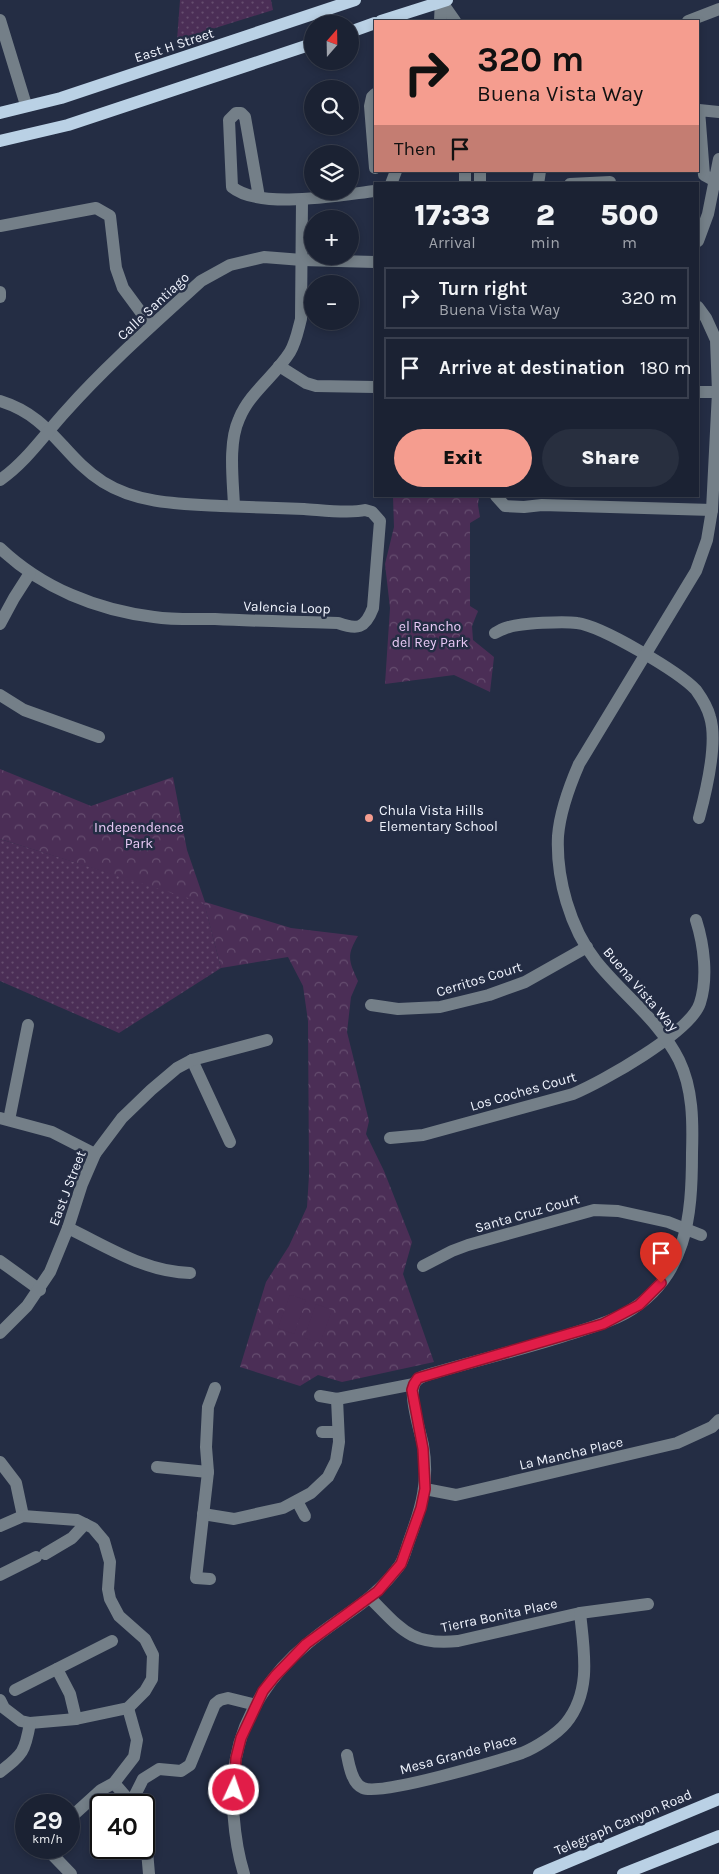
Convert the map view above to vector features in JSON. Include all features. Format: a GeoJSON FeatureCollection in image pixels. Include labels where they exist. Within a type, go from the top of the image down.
{"type":"FeatureCollection","features":[{"type":"Feature","properties":{"kind":"main road","name":"East H Street"},"geometry":{"type":"LineString","coordinates":[[0,113],[61,98],[355,0]]}},
{"type":"Feature","properties":{"kind":"main road"},"geometry":{"type":"LineString","coordinates":[[384,20],[443,0]]}},
{"type":"Feature","properties":{"kind":"main road"},"geometry":{"type":"LineString","coordinates":[[359,29],[374,23]]}},
{"type":"Feature","properties":{"kind":"main road"},"geometry":{"type":"LineString","coordinates":[[0,141],[68,124],[304,47]]}},
{"type":"Feature","properties":{"kind":"main road","name":"Telegraph Canyon Road"},"geometry":{"type":"LineString","coordinates":[[539,1874],[719,1799]]}},
{"type":"Feature","properties":{"kind":"main road"},"geometry":{"type":"LineString","coordinates":[[623,1874],[719,1836]]}},
{"type":"Feature","properties":{"kind":"street"},"geometry":{"type":"LineString","coordinates":[[440,20],[443,0]]}},
{"type":"Feature","properties":{"kind":"street"},"geometry":{"type":"LineString","coordinates":[[443,0],[454,20]]}},
{"type":"Feature","properties":{"kind":"street"},"geometry":{"type":"LineString","coordinates":[[691,20],[719,9]]}},
{"type":"Feature","properties":{"kind":"street"},"geometry":{"type":"LineString","coordinates":[[0,20],[26,106]]}},
{"type":"Feature","properties":{"kind":"street"},"geometry":{"type":"LineString","coordinates":[[374,95],[370,106],[374,157]]}},
{"type":"Feature","properties":{"kind":"street"},"geometry":{"type":"LineString","coordinates":[[714,181],[704,175],[699,110],[719,112]]}},
{"type":"Feature","properties":{"kind":"street"},"geometry":{"type":"LineString","coordinates":[[259,197],[245,117],[241,113],[236,113],[229,120],[232,187],[238,192],[259,197],[302,200],[374,191]]}},
{"type":"Feature","properties":{"kind":"street"},"geometry":{"type":"LineString","coordinates":[[699,238],[708,214],[719,159]]}},
{"type":"Feature","properties":{"kind":"street"},"geometry":{"type":"LineString","coordinates":[[234,506],[233,441],[238,420],[248,401],[290,351],[297,335],[300,319],[302,200]]}},
{"type":"Feature","properties":{"kind":"street"},"geometry":{"type":"LineString","coordinates":[[0,226],[96,208],[110,216],[116,268],[123,288],[151,326]]}},
{"type":"Feature","properties":{"kind":"street","name":"Calle Santiago"},"geometry":{"type":"LineString","coordinates":[[0,480],[12,472],[66,411],[151,326],[201,281],[230,265],[264,257],[374,262]]}},
{"type":"Feature","properties":{"kind":"street"},"geometry":{"type":"LineString","coordinates":[[0,292],[0,297]]}},
{"type":"Feature","properties":{"kind":"street","name":"Buena Vista Way"},"geometry":{"type":"LineString","coordinates":[[336,1399],[414,1384],[418,1378],[424,1376],[603,1324],[626,1313],[648,1298],[667,1275],[678,1257],[687,1229],[692,1184],[693,1132],[690,1096],[679,1059],[666,1038],[648,1015],[596,962],[587,948],[572,914],[563,885],[558,834],[567,793],[579,764],[696,571],[707,540],[712,510],[718,392],[716,340],[706,318],[699,308]]}},
{"type":"Feature","properties":{"kind":"street"},"geometry":{"type":"LineString","coordinates":[[279,366],[306,383],[316,386],[374,387]]}},
{"type":"Feature","properties":{"kind":"street"},"geometry":{"type":"LineString","coordinates":[[699,392],[718,392]]}},
{"type":"Feature","properties":{"kind":"street","name":"Valencia Loop"},"geometry":{"type":"LineString","coordinates":[[0,402],[15,406],[35,417],[50,430],[88,471],[121,492],[164,502],[365,510],[372,512],[380,521],[372,608],[369,619],[362,625],[352,628],[338,623],[156,618],[94,604],[64,592],[30,573],[0,548]]}},
{"type":"Feature","properties":{"kind":"street"},"geometry":{"type":"LineString","coordinates":[[497,497],[505,506],[542,505],[712,510]]}},
{"type":"Feature","properties":{"kind":"street"},"geometry":{"type":"LineString","coordinates":[[0,624],[30,573]]}},
{"type":"Feature","properties":{"kind":"street"},"geometry":{"type":"LineString","coordinates":[[495,633],[508,627],[521,625],[578,623],[605,632],[680,677],[697,691],[710,715],[712,725],[711,762],[699,818]]}},
{"type":"Feature","properties":{"kind":"street"},"geometry":{"type":"LineString","coordinates":[[0,695],[24,710],[99,737]]}},
{"type":"Feature","properties":{"kind":"street","name":"Los Coches Court"},"geometry":{"type":"LineString","coordinates":[[390,1138],[423,1135],[573,1094],[597,1084],[666,1038],[693,1017],[700,1004],[704,957],[696,920]]}},
{"type":"Feature","properties":{"kind":"street","name":"Cerritos Court"},"geometry":{"type":"LineString","coordinates":[[371,1005],[398,1009],[432,1008],[489,995],[525,982],[587,948]]}},
{"type":"Feature","properties":{"kind":"street"},"geometry":{"type":"LineString","coordinates":[[28,1025],[4,1119],[52,1132],[95,1154]]}},
{"type":"Feature","properties":{"kind":"street","name":"East J Street"},"geometry":{"type":"LineString","coordinates":[[0,1334],[40,1290],[50,1272],[68,1228],[82,1184],[95,1154],[122,1118],[177,1068],[192,1060],[266,1040]]}},
{"type":"Feature","properties":{"kind":"street"},"geometry":{"type":"LineString","coordinates":[[192,1060],[230,1142]]}},
{"type":"Feature","properties":{"kind":"street","name":"Santa Cruz Court"},"geometry":{"type":"LineString","coordinates":[[423,1266],[468,1245],[594,1210],[618,1211],[668,1222],[701,1235]]}},
{"type":"Feature","properties":{"kind":"street"},"geometry":{"type":"LineString","coordinates":[[68,1228],[146,1266],[174,1272],[190,1273]]}},
{"type":"Feature","properties":{"kind":"street"},"geometry":{"type":"LineString","coordinates":[[0,1261],[40,1290]]}},
{"type":"Feature","properties":{"kind":"street"},"geometry":{"type":"LineString","coordinates":[[244,1874],[238,1855],[233,1805],[236,1758],[241,1738],[256,1705],[275,1676],[306,1644],[378,1591],[401,1564],[421,1508],[425,1489],[423,1449],[413,1395],[414,1384]]}},
{"type":"Feature","properties":{"kind":"street"},"geometry":{"type":"LineString","coordinates":[[210,1579],[196,1578],[208,1472],[206,1447],[208,1408],[214,1388]]}},
{"type":"Feature","properties":{"kind":"street"},"geometry":{"type":"LineString","coordinates":[[203,1514],[234,1519],[283,1508],[311,1493],[328,1477],[336,1461],[339,1442],[336,1399],[320,1396]]}},
{"type":"Feature","properties":{"kind":"street","name":"La Mancha Place"},"geometry":{"type":"LineString","coordinates":[[425,1489],[456,1495],[677,1443],[712,1427],[719,1420]]}},
{"type":"Feature","properties":{"kind":"street"},"geometry":{"type":"LineString","coordinates":[[322,1432],[338,1432]]}},
{"type":"Feature","properties":{"kind":"street"},"geometry":{"type":"LineString","coordinates":[[0,1462],[16,1483],[23,1516]]}},
{"type":"Feature","properties":{"kind":"street"},"geometry":{"type":"LineString","coordinates":[[157,1467],[208,1472]]}},
{"type":"Feature","properties":{"kind":"street"},"geometry":{"type":"LineString","coordinates":[[297,1501],[305,1516]]}},
{"type":"Feature","properties":{"kind":"street"},"geometry":{"type":"LineString","coordinates":[[0,1526],[23,1516],[77,1520],[93,1528],[104,1541],[110,1562],[109,1594],[119,1616],[145,1639],[153,1655],[152,1679],[145,1691],[128,1708],[76,1720],[30,1723],[21,1721],[4,1708],[0,1700]]}},
{"type":"Feature","properties":{"kind":"street"},"geometry":{"type":"LineString","coordinates":[[0,1574],[72,1538],[85,1524]]}},
{"type":"Feature","properties":{"kind":"street","name":"Tierra Bonita Place"},"geometry":{"type":"LineString","coordinates":[[370,1598],[403,1631],[418,1639],[439,1643],[458,1641],[580,1613],[648,1604]]}},
{"type":"Feature","properties":{"kind":"street","name":"Mesa Grande Place"},"geometry":{"type":"LineString","coordinates":[[347,1755],[356,1784],[370,1790],[420,1782],[524,1752],[557,1732],[566,1722],[579,1700],[585,1674],[586,1662],[580,1613]]}},
{"type":"Feature","properties":{"kind":"street"},"geometry":{"type":"LineString","coordinates":[[15,1690],[112,1641]]}},
{"type":"Feature","properties":{"kind":"street"},"geometry":{"type":"LineString","coordinates":[[58,1669],[70,1694],[76,1720]]}},
{"type":"Feature","properties":{"kind":"street"},"geometry":{"type":"LineString","coordinates":[[136,1794],[143,1779],[159,1769],[181,1771],[190,1764],[215,1704],[220,1700],[228,1698],[256,1705]]}},
{"type":"Feature","properties":{"kind":"street"},"geometry":{"type":"LineString","coordinates":[[80,1809],[101,1790],[114,1784],[134,1757],[137,1749],[134,1726],[128,1708]]}},
{"type":"Feature","properties":{"kind":"street"},"geometry":{"type":"LineString","coordinates":[[0,1772],[21,1756],[26,1744],[30,1723]]}},
{"type":"Feature","properties":{"kind":"street"},"geometry":{"type":"LineString","coordinates":[[114,1784],[123,1794]]}},
{"type":"Feature","properties":{"kind":"street"},"geometry":{"type":"LineString","coordinates":[[57,1859],[71,1874]]}},
{"type":"Feature","properties":{"kind":"street"},"geometry":{"type":"LineString","coordinates":[[148,1859],[149,1874]]}},
{"type":"Feature","properties":{"kind":"green space"},"geometry":{"type":"Polygon","coordinates":[[[180,0],[271,0],[273,10],[177,40],[180,0]]]}},
{"type":"Feature","properties":{"kind":"green space","name":"el Rancho del Rey Park"},"geometry":{"type":"Polygon","coordinates":[[[393,497],[479,497],[480,517],[470,523],[470,606],[478,611],[472,626],[473,640],[494,657],[490,692],[454,675],[385,684],[390,608],[385,564],[394,527],[393,497]]]}},
{"type":"Feature","properties":{"kind":"green space","name":"Independence Park"},"geometry":{"type":"Polygon","coordinates":[[[0,769],[91,806],[173,777],[187,850],[205,902],[291,928],[358,936],[350,954],[351,963],[358,981],[351,997],[347,1032],[369,1121],[366,1134],[384,1171],[412,1242],[403,1274],[434,1362],[342,1382],[318,1375],[300,1386],[240,1367],[266,1282],[289,1246],[307,1207],[309,1175],[308,1021],[303,986],[288,957],[221,968],[204,903],[0,839],[0,769]]]}},
{"type":"Feature","properties":{"kind":"green space"},"geometry":{"type":"Polygon","coordinates":[[[0,839],[204,902],[221,968],[119,1033],[0,981],[0,839]]]}},
{"type":"Feature","properties":{"kind":"green space"},"geometry":{"type":"Polygon","coordinates":[[[290,1295],[306,1300],[294,1334],[278,1328],[290,1295]]]}},
{"type":"Feature","properties":{"kind":"green space"},"geometry":{"type":"Polygon","coordinates":[[[316,1304],[332,1310],[320,1343],[304,1338],[316,1304]]]}},
{"type":"Feature","properties":{"kind":"place","name":"Chula Vista Hills Elementary School"},"geometry":{"type":"Point","coordinates":[369,818]}},
{"type":"Feature","properties":{"kind":"route"},"geometry":{"type":"LineString","coordinates":[[234,1790],[236,1758],[241,1738],[263,1691],[306,1644],[370,1598],[401,1564],[421,1508],[425,1489],[423,1449],[412,1390],[418,1378],[603,1324],[639,1305],[661,1283]]}}]}
